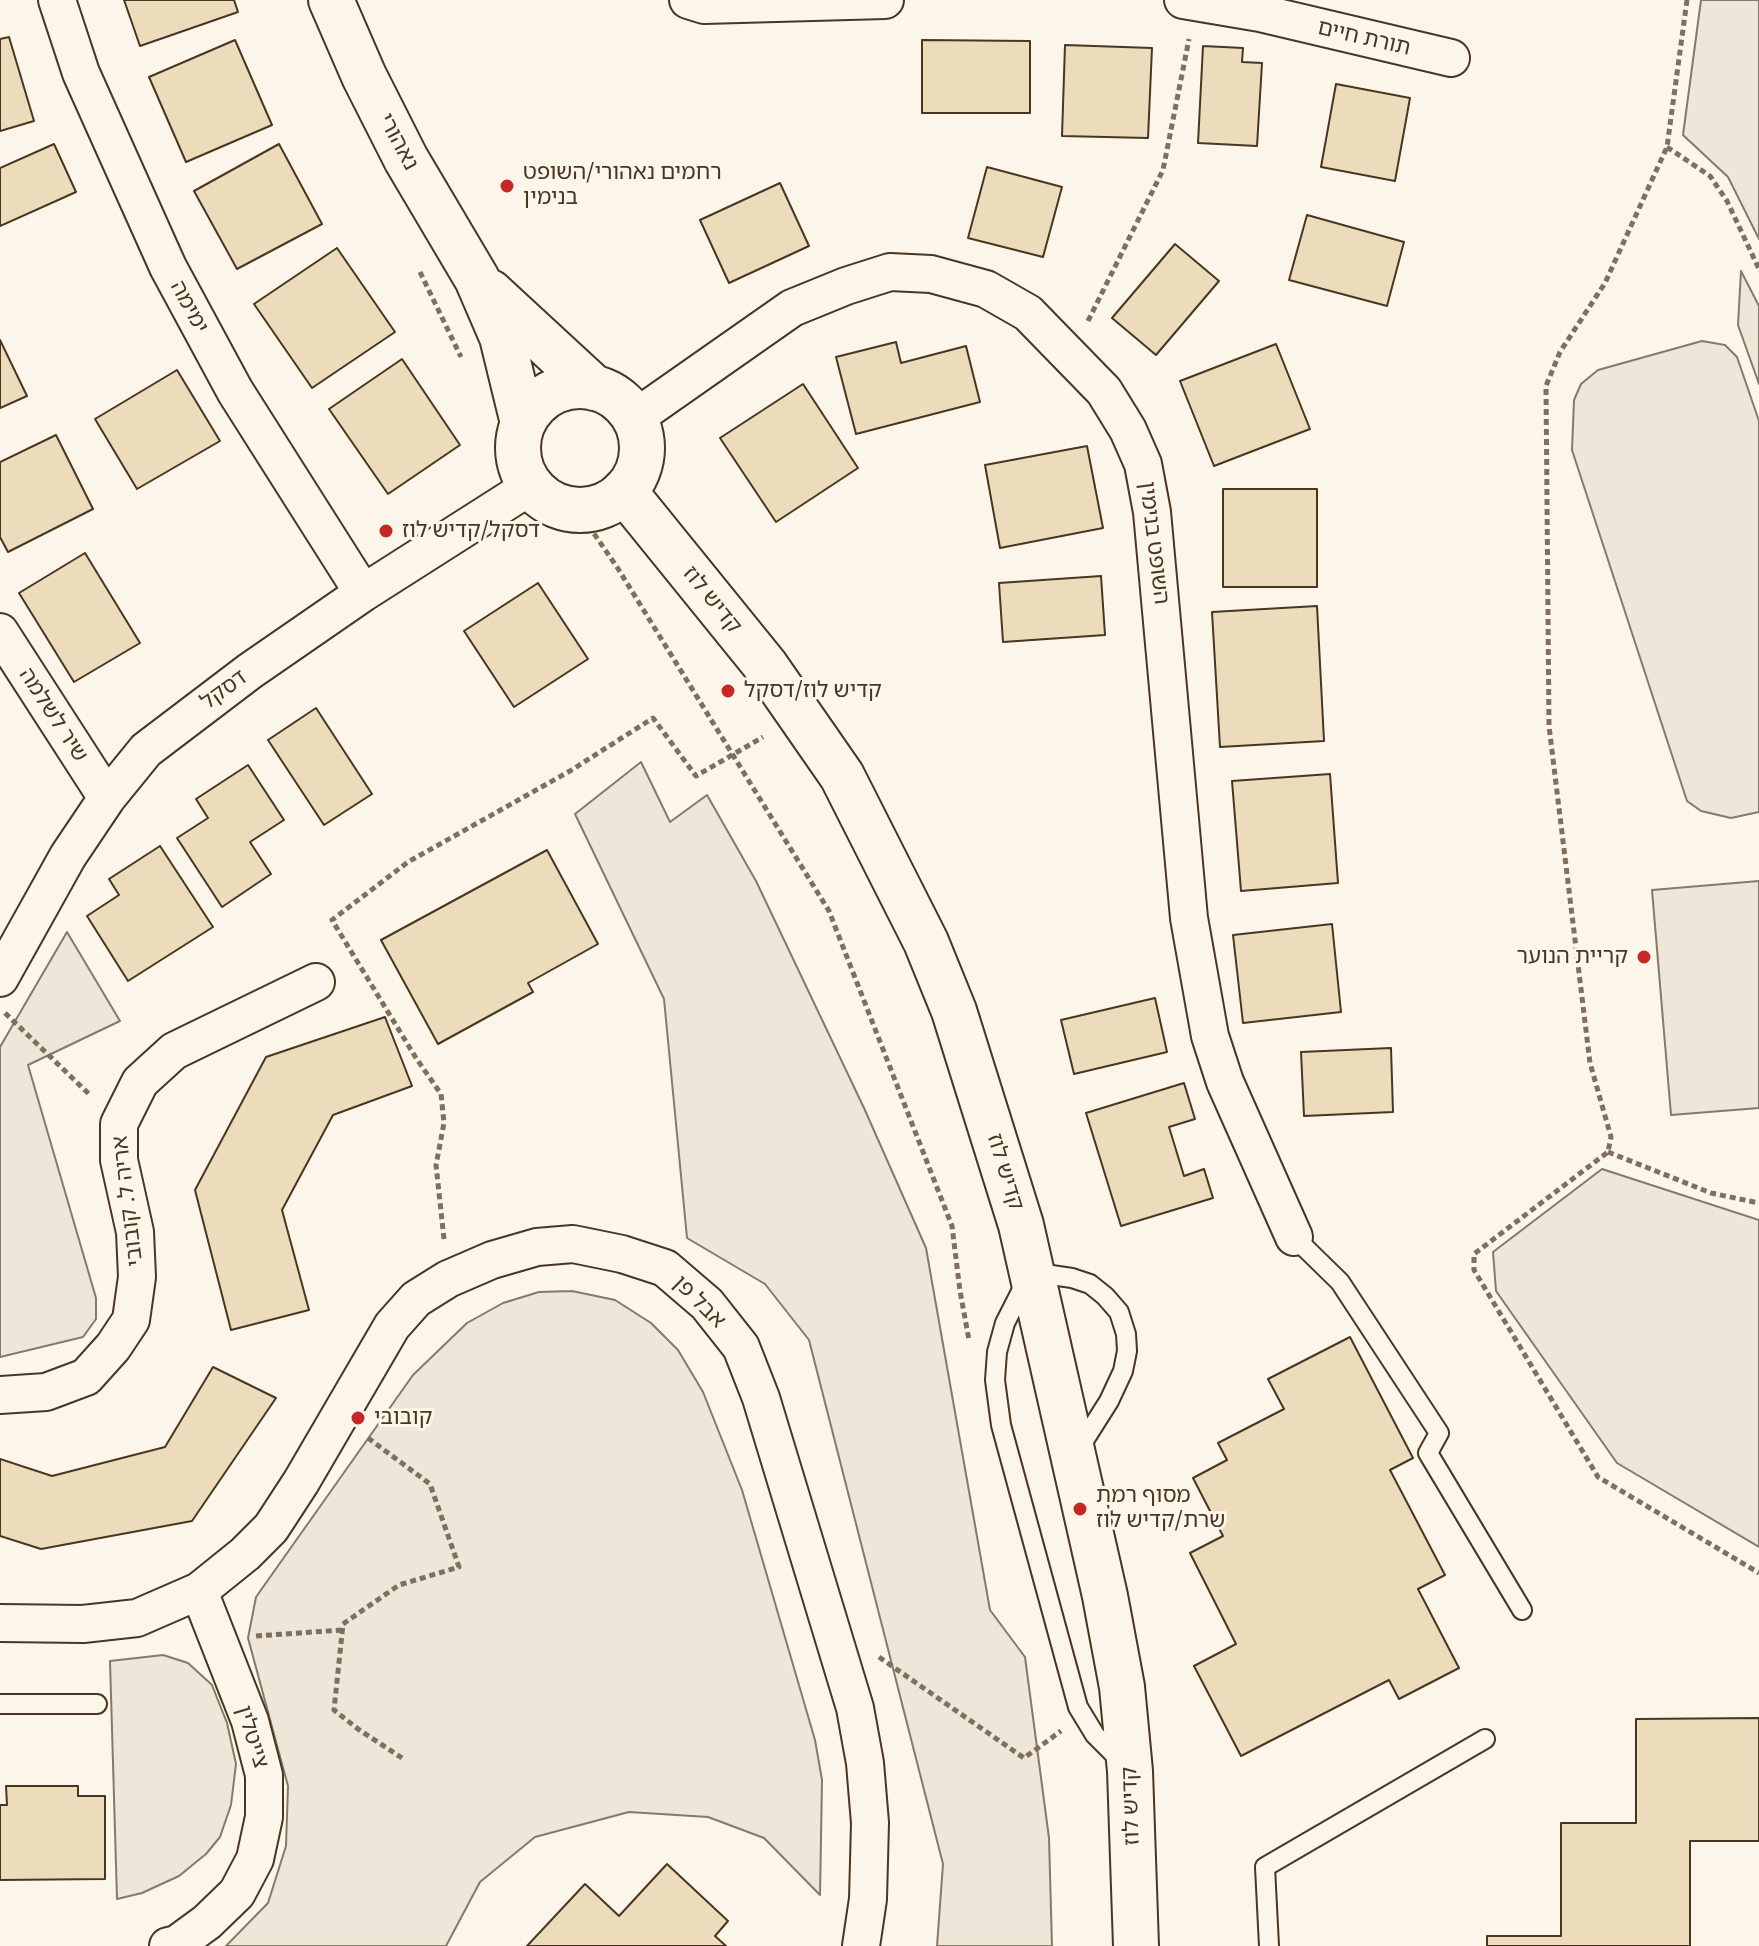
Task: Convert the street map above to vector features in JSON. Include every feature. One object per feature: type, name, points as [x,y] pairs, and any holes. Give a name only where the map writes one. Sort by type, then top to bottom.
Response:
[{"type":"street","name":"ימימה","points":[[57,0],[81,73],[168,267],[235,391],[363,593]]},
{"type":"street","name":"נאהורי","points":[[331,0],[364,76],[406,159],[477,279]]},
{"type":"street","points":[[688,0],[704,5],[885,0]]},
{"type":"street","name":"תורת חיים","points":[[1190,1],[1260,13],[1451,58]]},
{"type":"street","name":"השופט בנימין","points":[[635,418],[792,308],[890,272],[931,274],[986,289],[1028,313],[1104,391],[1128,430],[1143,464],[1158,560],[1189,918],[1210,1036],[1225,1082],[1294,1237]]},
{"type":"street","points":[[477,279],[594,388]]},
{"type":"street","points":[[477,279],[502,337],[523,423]]},
{"type":"street","points":[[577,386],[611,394],[635,418],[641,433],[641,456],[634,479],[611,501],[595,508],[560,506],[544,498],[531,486],[523,472],[519,439],[523,423],[544,397],[560,389],[577,386]]},
{"type":"street","name":"דסקל","points":[[0,978],[68,856],[107,798],[146,750],[238,680],[363,593],[531,486]]},
{"type":"street","name":"קדיש לוז","points":[[624,491],[765,665],[842,776],[926,942],[954,1011],[1021,1225],[1105,1596],[1122,1687],[1130,1771],[1136,1946]]},
{"type":"street","name":"שיר לשלמה","points":[[0,632],[107,798]]},
{"type":"street","name":"אריה ל. קובובי","points":[[0,1395],[46,1392],[86,1377],[113,1347],[131,1320],[137,1277],[136,1247],[119,1160],[119,1124],[140,1082],[174,1051],[316,982]]},
{"type":"street","name":"אבל פן","points":[[199,1591],[245,1554],[271,1528],[392,1326],[416,1299],[448,1279],[492,1260],[537,1247],[573,1244],[622,1254],[665,1268],[707,1304],[741,1347],[761,1398],[855,1708],[865,1763],[870,1823],[868,1899],[861,1946]]},
{"type":"street","points":[[0,1623],[83,1624],[137,1618],[199,1591]]},
{"type":"street","name":"צייטלין","points":[[168,1946],[177,1944],[207,1922],[237,1893],[255,1859],[264,1817],[264,1775],[250,1721],[199,1591]]},
{"type":"lane","points":[[1294,1237],[1340,1282],[1439,1433],[1428,1453],[1522,1610]]},
{"type":"lane","points":[[1074,1456],[1109,1401],[1123,1371],[1126,1334],[1119,1312],[1090,1284],[1031,1272],[1005,1323],[997,1352],[995,1380],[1001,1425],[1078,1707],[1095,1735],[1130,1771]]},
{"type":"lane","points":[[0,1704],[97,1704]]},
{"type":"lane","points":[[1269,1946],[1265,1867],[1485,1739]]},
{"type":"path","points":[[1687,0],[1667,147],[1605,283],[1560,352],[1546,386],[1549,726],[1590,1063],[1611,1137],[1608,1152],[1474,1254],[1474,1270],[1598,1477],[1759,1573]]},
{"type":"path","points":[[1070,357],[1163,170],[1190,1]]},
{"type":"path","points":[[1667,147],[1710,176],[1727,201],[1759,269]]},
{"type":"path","points":[[577,509],[617,567],[829,911],[952,1226],[969,1343]]},
{"type":"path","points":[[448,1279],[436,1165],[444,1123],[441,1094],[332,920],[408,862],[570,771],[653,718],[696,776],[734,756],[799,714]]},
{"type":"path","points":[[0,1008],[119,1124]]},
{"type":"path","points":[[1608,1152],[1711,1193],[1759,1203]]},
{"type":"path","points":[[338,1416],[430,1484],[459,1567],[399,1585],[343,1624],[334,1710],[402,1758]]},
{"type":"path","points":[[829,1622],[1024,1758],[1070,1725]]},
{"type":"path","points":[[217,1638],[342,1630]]},
{"type":"shaded area","points":[[1701,0],[1759,0],[1759,239],[1728,177],[1683,135]]},
{"type":"shaded area","points":[[1741,271],[1759,306],[1759,384],[1738,325]]},
{"type":"shaded area","points":[[1702,341],[1725,345],[1737,357],[1759,421],[1759,812],[1731,818],[1701,811],[1687,801],[1572,450],[1574,400],[1581,384],[1598,370]]},
{"type":"shaded area","points":[[641,762],[670,822],[707,795],[756,881],[864,1108],[926,1248],[990,1610],[1025,1657],[1049,1838],[1052,1946],[937,1946],[943,1864],[809,1340],[765,1284],[687,1238],[664,999],[575,814]]},
{"type":"shaded area","points":[[1759,881],[1759,1108],[1671,1115],[1652,890]]},
{"type":"shaded area","points":[[67,932],[120,1021],[28,1065],[96,1298],[96,1319],[83,1337],[0,1357],[0,1047]]},
{"type":"shaded area","points":[[1602,1169],[1759,1220],[1759,1547],[1617,1463],[1496,1291],[1493,1252]]},
{"type":"shaded area","points":[[572,1291],[615,1300],[651,1323],[678,1350],[703,1392],[742,1490],[815,1740],[822,1780],[820,1895],[764,1838],[708,1817],[629,1812],[535,1837],[480,1882],[446,1946],[226,1946],[268,1903],[286,1846],[288,1786],[248,1638],[256,1597],[413,1375],[467,1323],[503,1303],[539,1292]]},
{"type":"shaded area","points":[[163,1655],[188,1663],[212,1685],[227,1723],[236,1764],[231,1805],[220,1837],[206,1854],[179,1876],[142,1893],[117,1899],[110,1661]]},
{"type":"building","points":[[124,0],[234,0],[238,12],[140,46]]},
{"type":"building","points":[[9,37],[34,121],[0,131],[0,39]]},
{"type":"building","points":[[235,40],[272,125],[186,162],[149,77]]},
{"type":"building","points":[[922,40],[1030,41],[1030,113],[922,113]]},
{"type":"building","points":[[1065,45],[1152,48],[1148,138],[1062,136]]},
{"type":"building","points":[[1203,46],[1243,48],[1242,62],[1262,63],[1257,146],[1198,143]]},
{"type":"building","points":[[1336,84],[1410,98],[1395,181],[1321,167]]},
{"type":"building","points":[[54,144],[76,192],[0,226],[0,168]]},
{"type":"building","points":[[279,144],[322,224],[237,269],[194,191]]},
{"type":"building","points":[[987,167],[1062,187],[1043,257],[968,238]]},
{"type":"building","points":[[780,183],[809,246],[729,283],[700,220]]},
{"type":"building","points":[[1307,215],[1404,242],[1387,306],[1289,280]]},
{"type":"building","points":[[1175,244],[1219,281],[1156,355],[1112,318]]},
{"type":"building","points":[[337,248],[395,332],[312,388],[254,304]]},
{"type":"building","points":[[0,340],[27,396],[0,408]]},
{"type":"building","points":[[896,342],[901,363],[966,346],[980,402],[856,434],[836,357]]},
{"type":"building","points":[[1276,344],[1310,429],[1214,466],[1180,381]]},
{"type":"building","points":[[402,359],[460,445],[388,494],[329,409]]},
{"type":"building","points":[[177,370],[220,441],[137,489],[95,419]]},
{"type":"building","points":[[803,384],[858,468],[776,522],[720,438]]},
{"type":"building","points":[[56,435],[93,509],[8,552],[0,537],[0,462]]},
{"type":"building","points":[[1087,446],[1103,528],[1000,548],[985,465]]},
{"type":"building","points":[[1223,489],[1317,489],[1317,587],[1223,587]]},
{"type":"building","points":[[85,553],[140,643],[74,682],[19,593]]},
{"type":"building","points":[[1101,576],[1105,635],[1003,642],[999,583]]},
{"type":"building","points":[[538,583],[588,659],[514,707],[464,631]]},
{"type":"building","points":[[1317,606],[1324,741],[1220,747],[1212,612]]},
{"type":"building","points":[[316,708],[372,794],[324,825],[268,740]]},
{"type":"building","points":[[248,765],[284,820],[250,842],[271,874],[222,907],[177,838],[208,818],[196,799]]},
{"type":"building","points":[[1330,774],[1338,883],[1241,891],[1232,781]]},
{"type":"building","points":[[160,846],[213,927],[128,981],[87,916],[119,895],[109,879]]},
{"type":"building","points":[[547,850],[598,944],[528,983],[533,992],[438,1044],[381,940]]},
{"type":"building","points":[[1332,924],[1341,1012],[1243,1023],[1233,935]]},
{"type":"building","points":[[1155,998],[1167,1052],[1074,1074],[1061,1020]]},
{"type":"building","points":[[385,1017],[412,1086],[333,1115],[282,1210],[309,1310],[231,1330],[195,1190],[266,1057]]},
{"type":"building","points":[[1391,1048],[1393,1112],[1304,1116],[1301,1052]]},
{"type":"building","points":[[1184,1083],[1195,1119],[1169,1127],[1184,1176],[1204,1169],[1213,1198],[1121,1226],[1086,1113]]},
{"type":"building","points":[[1350,1337],[1413,1458],[1390,1470],[1445,1575],[1418,1589],[1459,1668],[1399,1699],[1389,1680],[1241,1756],[1194,1666],[1236,1644],[1190,1553],[1223,1536],[1193,1478],[1227,1460],[1218,1443],[1284,1409],[1268,1379]]},
{"type":"building","points":[[213,1367],[276,1398],[192,1521],[41,1549],[0,1536],[0,1459],[52,1476],[165,1447]]},
{"type":"building","points":[[1759,1718],[1759,1841],[1690,1841],[1690,1946],[1487,1946],[1487,1936],[1561,1936],[1561,1823],[1636,1823],[1636,1719]]},
{"type":"building","points":[[6,1786],[78,1786],[78,1796],[105,1796],[105,1879],[0,1880],[0,1805],[7,1805]]},
{"type":"building","points":[[667,1864],[728,1921],[715,1936],[726,1946],[527,1946],[585,1884],[619,1916]]},
{"type":"place","name":"רחמים נאהורי/השופט בנימין","points":[[507,186]]},
{"type":"place","name":"דסקל/קדיש לוז","points":[[386,531]]},
{"type":"place","name":"קדיש לוז/דסקל","points":[[728,691]]},
{"type":"place","name":"קריית הנוער","points":[[1644,957]]},
{"type":"place","name":"קובובי","points":[[358,1418]]},
{"type":"place","name":"מסוף רמת שרת/קדיש לוז","points":[[1080,1509]]}]
